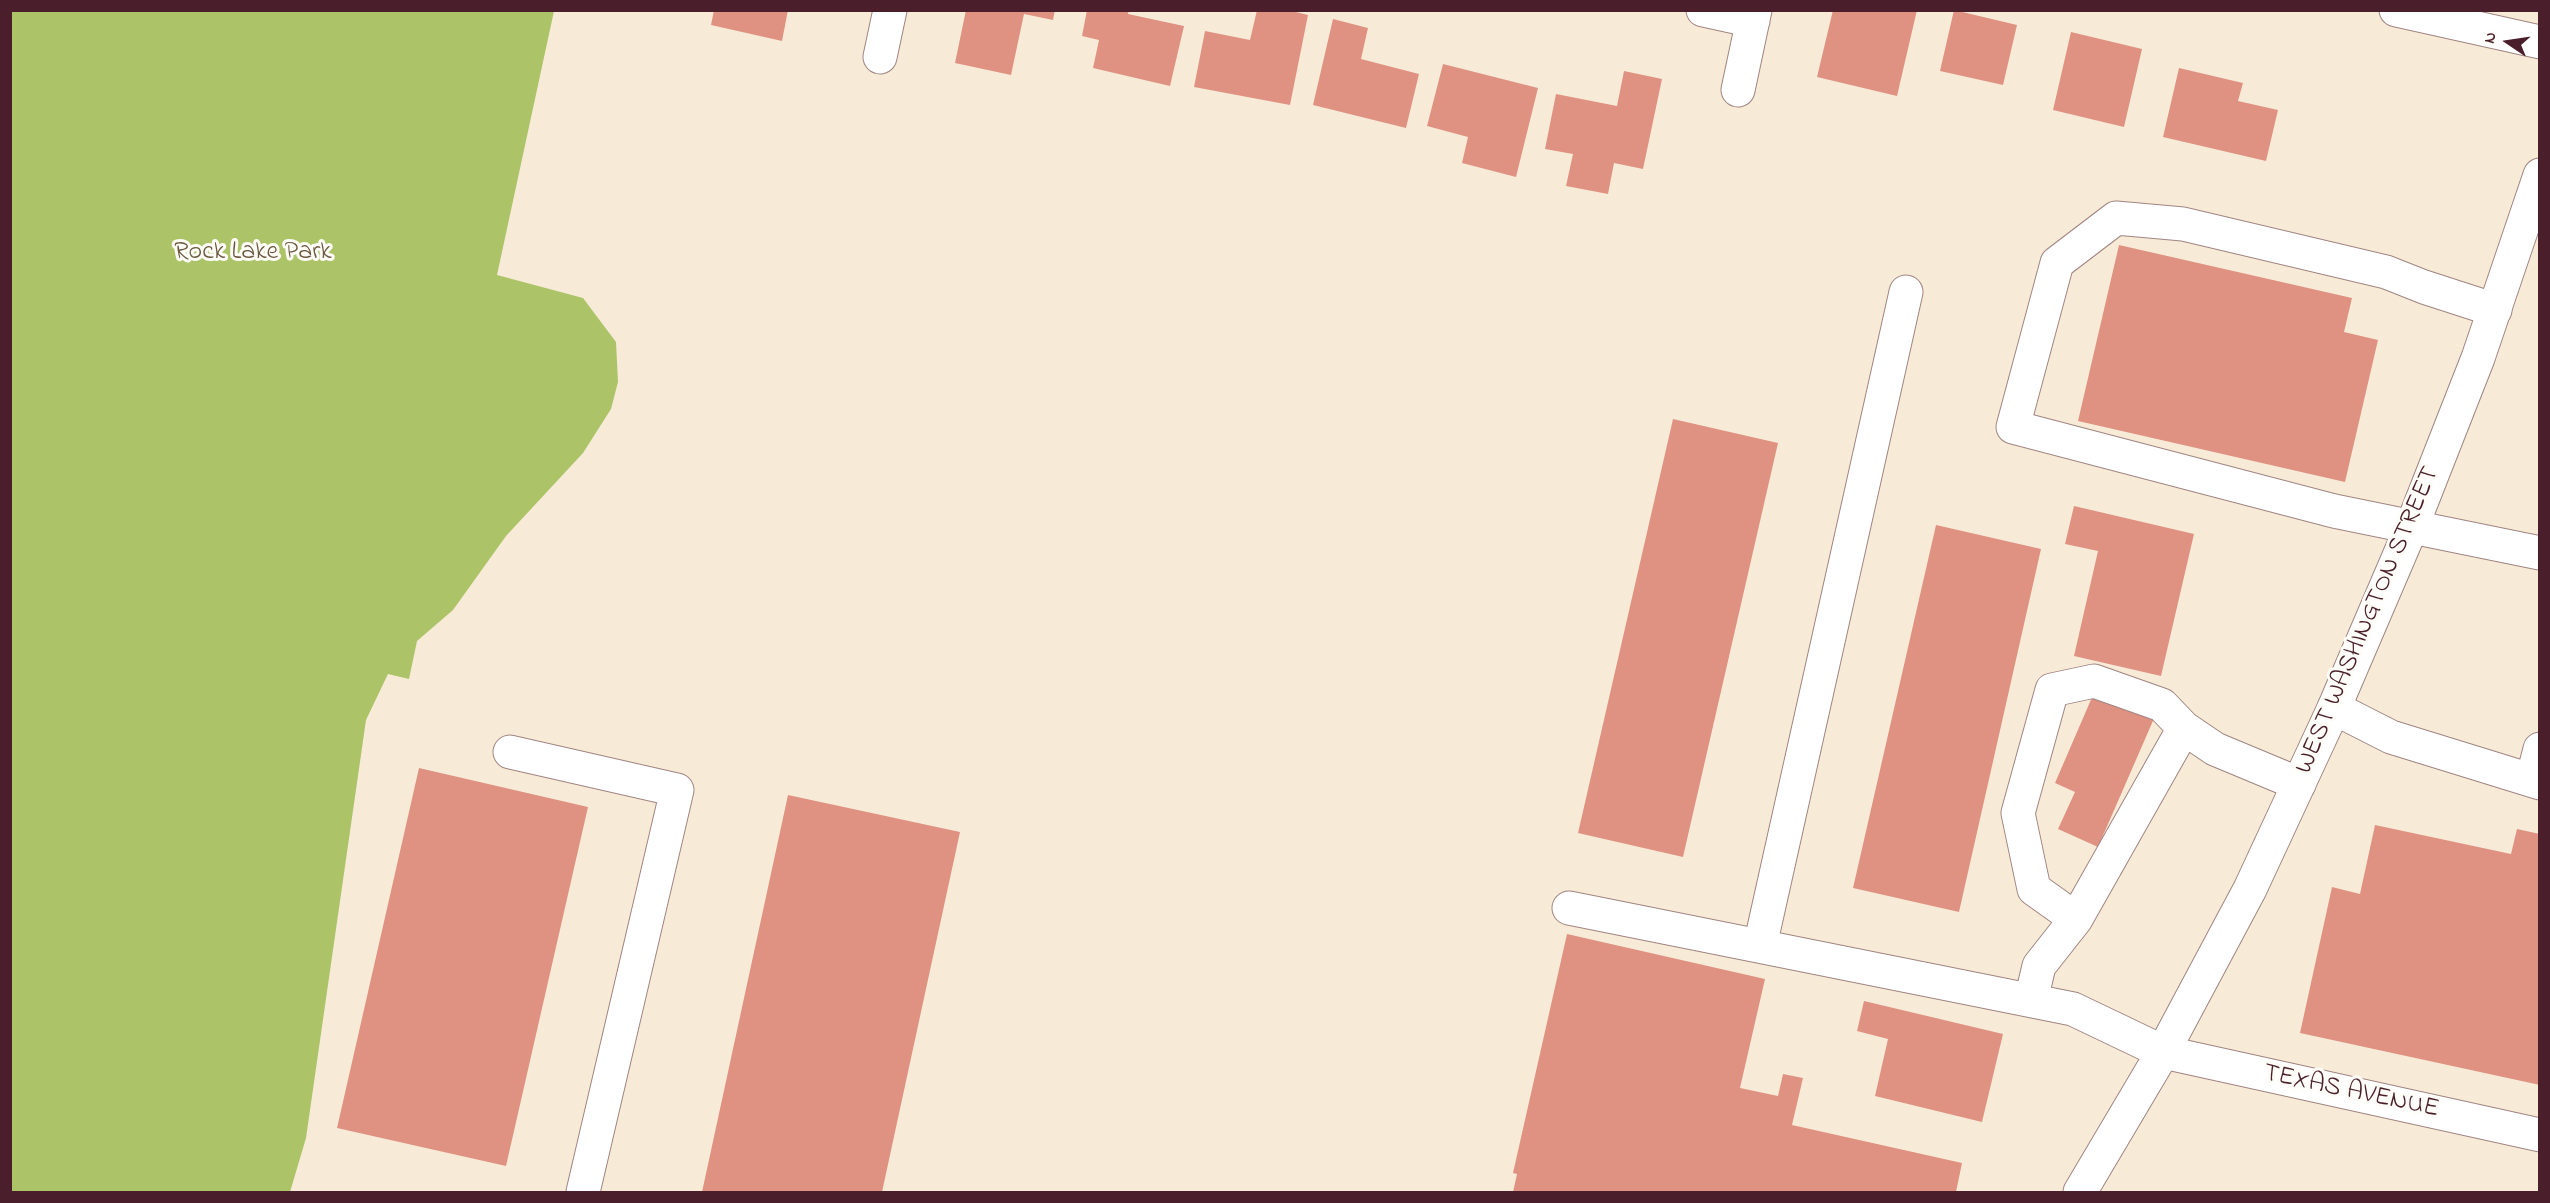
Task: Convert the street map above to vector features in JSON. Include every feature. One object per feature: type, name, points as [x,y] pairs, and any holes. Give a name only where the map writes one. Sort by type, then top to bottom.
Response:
[{"type":"main road","points":[[880,57],[890,10]]},
{"type":"main road","points":[[1703,10],[1754,16],[1738,90]]},
{"type":"main road","points":[[2396,10],[2540,42]]},
{"type":"main road","name":"WEST WASHINGTON STREET","points":[[2080,1192],[2163,1052],[2250,889],[2334,708],[2412,526],[2495,310],[2540,175]]},
{"type":"main road","points":[[2495,310],[2385,272],[2183,224],[2116,218],[2057,263],[2013,427],[2334,511],[2540,553]]},
{"type":"main road","points":[[1760,946],[1906,292]]},
{"type":"main road","points":[[2076,919],[2034,889],[2018,813],[2052,690],[2094,681],[2162,705],[2184,728],[2215,749],[2299,784]]},
{"type":"main road","points":[[2334,708],[2391,737],[2537,771]]},
{"type":"main road","points":[[2031,1000],[2038,966],[2076,919],[2184,728]]},
{"type":"main road","points":[[510,752],[677,790],[583,1192]]},
{"type":"main road","name":"TEXAS AVENUE","points":[[1569,908],[2073,1009],[2163,1052],[2540,1135]]},
{"type":"green space","name":"Rock Lake Park","points":[[10,11],[554,11],[497,275],[583,298],[616,342],[618,382],[611,409],[583,453],[506,536],[453,610],[417,641],[409,679],[388,674],[366,720],[306,1138],[290,1192],[11,1192]]},
{"type":"building","points":[[714,10],[788,10],[782,41],[711,25]]},
{"type":"building","points":[[966,10],[1055,10],[1053,20],[1024,14],[1011,75],[955,63]]},
{"type":"building","points":[[1087,10],[1129,10],[1128,14],[1184,26],[1170,86],[1093,68],[1099,40],[1082,36]]},
{"type":"building","points":[[1257,10],[1288,10],[1308,15],[1290,105],[1194,87],[1205,31],[1250,40]]},
{"type":"building","points":[[1833,10],[1917,10],[1897,96],[1817,77]]},
{"type":"building","points":[[1954,10],[2017,25],[2003,85],[1940,71]]},
{"type":"building","points":[[1333,19],[1368,28],[1361,59],[1419,74],[1406,128],[1313,105]]},
{"type":"building","points":[[2071,32],[2142,49],[2124,127],[2053,110]]},
{"type":"building","points":[[1443,64],[1538,88],[1516,177],[1462,163],[1468,137],[1427,126]]},
{"type":"building","points":[[2179,68],[2243,83],[2238,101],[2278,110],[2266,161],[2163,137]]},
{"type":"building","points":[[1624,71],[1662,79],[1643,169],[1614,163],[1608,194],[1566,186],[1573,154],[1545,149],[1556,94],[1617,106]]},
{"type":"building","points":[[2119,245],[2352,298],[2344,332],[2378,340],[2345,482],[2078,421]]},
{"type":"building","points":[[1673,419],[1778,443],[1683,857],[1578,833]]},
{"type":"building","points":[[2074,506],[2194,534],[2161,676],[2074,656],[2098,551],[2065,544]]},
{"type":"building","points":[[1936,525],[2041,549],[1959,912],[1853,888]]},
{"type":"building","points":[[2096,688],[2156,714],[2098,847],[2058,829],[2075,792],[2055,783]]},
{"type":"building","points":[[419,768],[588,807],[506,1166],[337,1128]]},
{"type":"building","points":[[788,795],[960,832],[882,1192],[702,1192]]},
{"type":"building","points":[[2375,825],[2511,854],[2517,829],[2540,834],[2540,1085],[2300,1033],[2332,887],[2360,894]]},
{"type":"building","points":[[1567,934],[1765,979],[1740,1088],[1778,1096],[1783,1074],[1803,1078],[1792,1125],[1962,1163],[1956,1192],[1513,1192],[1517,1174],[1513,1173]]},
{"type":"building","points":[[1864,1001],[2003,1034],[1982,1122],[1875,1096],[1888,1039],[1857,1031]]}]
